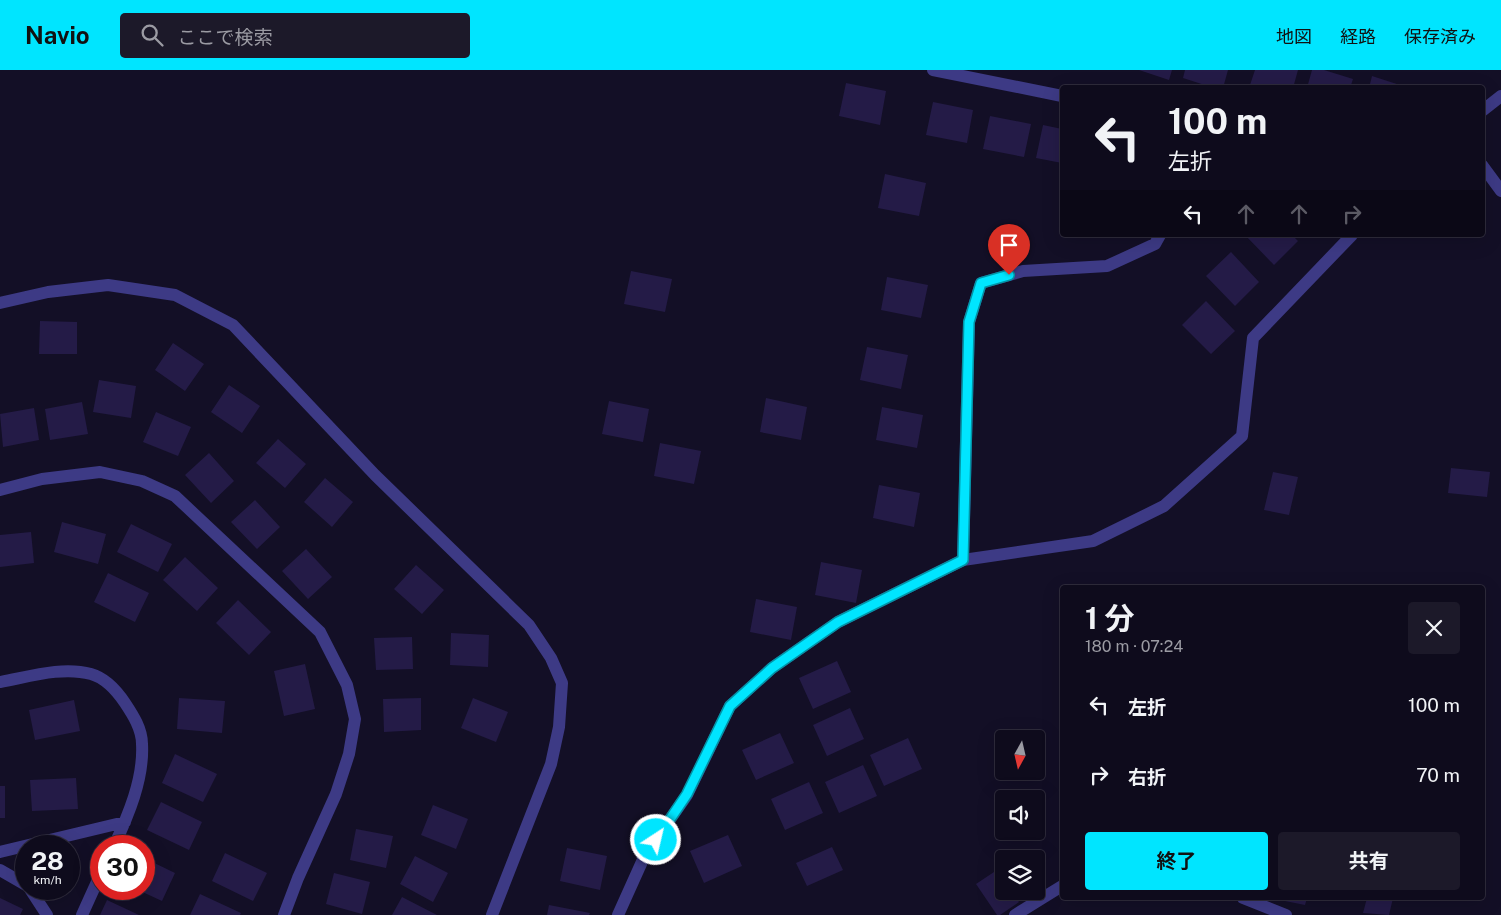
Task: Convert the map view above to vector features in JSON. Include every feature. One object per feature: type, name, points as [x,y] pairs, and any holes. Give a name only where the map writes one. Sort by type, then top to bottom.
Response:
[{"type":"street","points":[[933,70],[1060,96]]},
{"type":"street","points":[[1485,109],[1501,96]]},
{"type":"street","points":[[1485,169],[1501,191]]},
{"type":"street","points":[[963,560],[969,322],[981,283],[1023,271],[1107,266],[1155,244],[1159,237]]},
{"type":"street","points":[[618,915],[645,855],[687,794],[730,706],[772,668],[838,622],[963,560],[1094,541],[1164,506],[1242,436],[1253,338],[1350,237]]},
{"type":"street","points":[[0,303],[48,292],[108,285],[175,296],[233,325],[375,475],[529,625],[551,658],[562,683],[559,727],[551,764],[492,915]]},
{"type":"street","points":[[0,490],[42,479],[100,472],[142,480],[175,496],[320,632],[346,685],[355,719],[349,754],[336,794],[298,878],[284,915]]},
{"type":"street","points":[[0,682],[57,672],[91,674],[116,689],[135,717],[142,744],[139,775],[125,822],[119,835]]},
{"type":"street","points":[[0,852],[125,822]]},
{"type":"street","points":[[0,870],[15,879]]},
{"type":"street","points":[[1015,915],[1060,887]]},
{"type":"street","points":[[82,915],[90,897]]},
{"type":"street","points":[[38,900],[48,915]]},
{"type":"street","points":[[1248,900],[1286,915]]},
{"type":"building","points":[[1139,70],[1172,70],[1169,80]]},
{"type":"building","points":[[1185,70],[1228,70],[1224,85],[1205,85],[1183,78]]},
{"type":"building","points":[[1255,70],[1298,70],[1294,85],[1250,85]]},
{"type":"building","points":[[1312,70],[1324,70],[1353,79],[1351,85],[1308,85]]},
{"type":"building","points":[[1372,76],[1400,85],[1370,85]]},
{"type":"building","points":[[846,83],[886,91],[880,125],[839,116]]},
{"type":"building","points":[[933,102],[973,110],[967,143],[926,135]]},
{"type":"building","points":[[990,116],[1031,124],[1024,157],[983,149]]},
{"type":"building","points":[[1043,125],[1060,129],[1060,163],[1036,158]]},
{"type":"building","points":[[885,174],[926,183],[919,216],[878,208]]},
{"type":"building","points":[[1247,237],[1294,237],[1298,241],[1274,265]]},
{"type":"building","points":[[1231,252],[1259,282],[1235,306],[1206,276]]},
{"type":"building","points":[[631,271],[672,279],[665,312],[624,304]]},
{"type":"building","points":[[887,277],[928,285],[921,318],[881,310]]},
{"type":"building","points":[[1206,301],[1235,331],[1211,354],[1182,325]]},
{"type":"building","points":[[40,321],[77,322],[77,354],[39,354]]},
{"type":"building","points":[[173,343],[204,364],[185,391],[155,370]]},
{"type":"building","points":[[867,347],[908,355],[901,389],[860,380]]},
{"type":"building","points":[[99,380],[136,386],[131,418],[93,412]]},
{"type":"building","points":[[229,385],[260,406],[242,433],[211,412]]},
{"type":"building","points":[[766,398],[807,407],[801,440],[760,432]]},
{"type":"building","points":[[609,401],[649,409],[643,442],[602,434]]},
{"type":"building","points":[[82,402],[88,434],[50,440],[45,409]]},
{"type":"building","points":[[882,407],[923,415],[917,448],[876,440]]},
{"type":"building","points":[[34,408],[39,440],[3,447],[0,414]]},
{"type":"building","points":[[156,412],[191,427],[178,456],[143,442]]},
{"type":"building","points":[[278,439],[306,464],[285,488],[256,463]]},
{"type":"building","points":[[660,443],[701,451],[694,484],[654,476]]},
{"type":"building","points":[[209,453],[234,481],[211,503],[185,475]]},
{"type":"building","points":[[1451,468],[1490,472],[1487,497],[1448,493]]},
{"type":"building","points":[[1273,472],[1298,477],[1289,515],[1264,510]]},
{"type":"building","points":[[325,478],[353,502],[332,527],[304,502]]},
{"type":"building","points":[[879,485],[920,493],[914,527],[873,518]]},
{"type":"building","points":[[255,500],[280,527],[257,549],[231,522]]},
{"type":"building","points":[[62,522],[106,534],[98,564],[54,552]]},
{"type":"building","points":[[131,524],[172,544],[158,572],[117,552]]},
{"type":"building","points":[[31,532],[34,563],[0,567],[0,535]]},
{"type":"building","points":[[306,549],[332,577],[308,599],[282,571]]},
{"type":"building","points":[[185,557],[218,588],[197,611],[163,580]]},
{"type":"building","points":[[821,562],[862,570],[856,603],[815,595]]},
{"type":"building","points":[[416,565],[444,590],[422,614],[394,589]]},
{"type":"building","points":[[108,573],[149,593],[135,622],[94,602]]},
{"type":"building","points":[[756,599],[797,607],[791,640],[750,632]]},
{"type":"building","points":[[238,600],[271,632],[249,655],[216,623]]},
{"type":"building","points":[[451,633],[489,635],[488,667],[450,665]]},
{"type":"building","points":[[412,637],[413,669],[376,670],[374,638]]},
{"type":"building","points":[[837,661],[851,692],[813,709],[799,678]]},
{"type":"building","points":[[305,664],[315,709],[284,716],[274,671]]},
{"type":"building","points":[[179,698],[225,701],[222,733],[177,729]]},
{"type":"building","points":[[421,698],[421,730],[384,732],[383,699]]},
{"type":"building","points":[[473,698],[508,712],[496,742],[461,728]]},
{"type":"building","points":[[74,700],[80,731],[35,740],[29,710]]},
{"type":"building","points":[[850,708],[864,739],[827,756],[813,725]]},
{"type":"building","points":[[780,733],[794,763],[756,780],[742,750]]},
{"type":"building","points":[[908,738],[922,769],[884,786],[870,755]]},
{"type":"building","points":[[175,754],[217,774],[203,802],[162,783]]},
{"type":"building","points":[[863,765],[877,796],[839,813],[825,782]]},
{"type":"building","points":[[76,778],[78,809],[32,811],[30,780]]},
{"type":"building","points":[[809,782],[823,813],[785,830],[771,799]]},
{"type":"building","points":[[0,786],[5,786],[5,818],[0,818]]},
{"type":"building","points":[[161,802],[202,822],[189,850],[147,830]]},
{"type":"building","points":[[433,805],[468,819],[456,849],[421,835]]},
{"type":"building","points":[[356,829],[393,836],[386,868],[350,860]]},
{"type":"building","points":[[728,835],[742,866],[704,883],[690,851]]},
{"type":"building","points":[[832,847],[843,870],[807,886],[796,863]]},
{"type":"building","points":[[567,848],[607,856],[600,890],[560,881]]},
{"type":"building","points":[[225,853],[267,873],[253,901],[212,881]]},
{"type":"building","points":[[415,856],[448,873],[433,902],[400,884]]},
{"type":"building","points":[[155,863],[175,873],[162,901],[155,898]]},
{"type":"building","points":[[995,871],[995,900],[1018,900],[1019,902],[1000,915],[997,915],[976,884]]},
{"type":"building","points":[[334,873],[370,882],[362,914],[326,904]]},
{"type":"building","points":[[200,894],[241,913],[240,915],[190,915]]},
{"type":"building","points":[[402,897],[437,915],[392,915]]},
{"type":"building","points":[[0,898],[23,909],[20,915],[0,915]]},
{"type":"building","points":[[107,900],[139,915],[100,915]]},
{"type":"building","points":[[1280,900],[1306,900],[1305,905]]},
{"type":"building","points":[[1366,900],[1393,900],[1389,915],[1363,913]]},
{"type":"building","points":[[549,905],[590,913],[589,915],[547,915]]},
{"type":"route","points":[[656,840],[687,794],[730,706],[772,668],[838,622],[963,560],[969,322],[981,283],[1009,275]]}]
